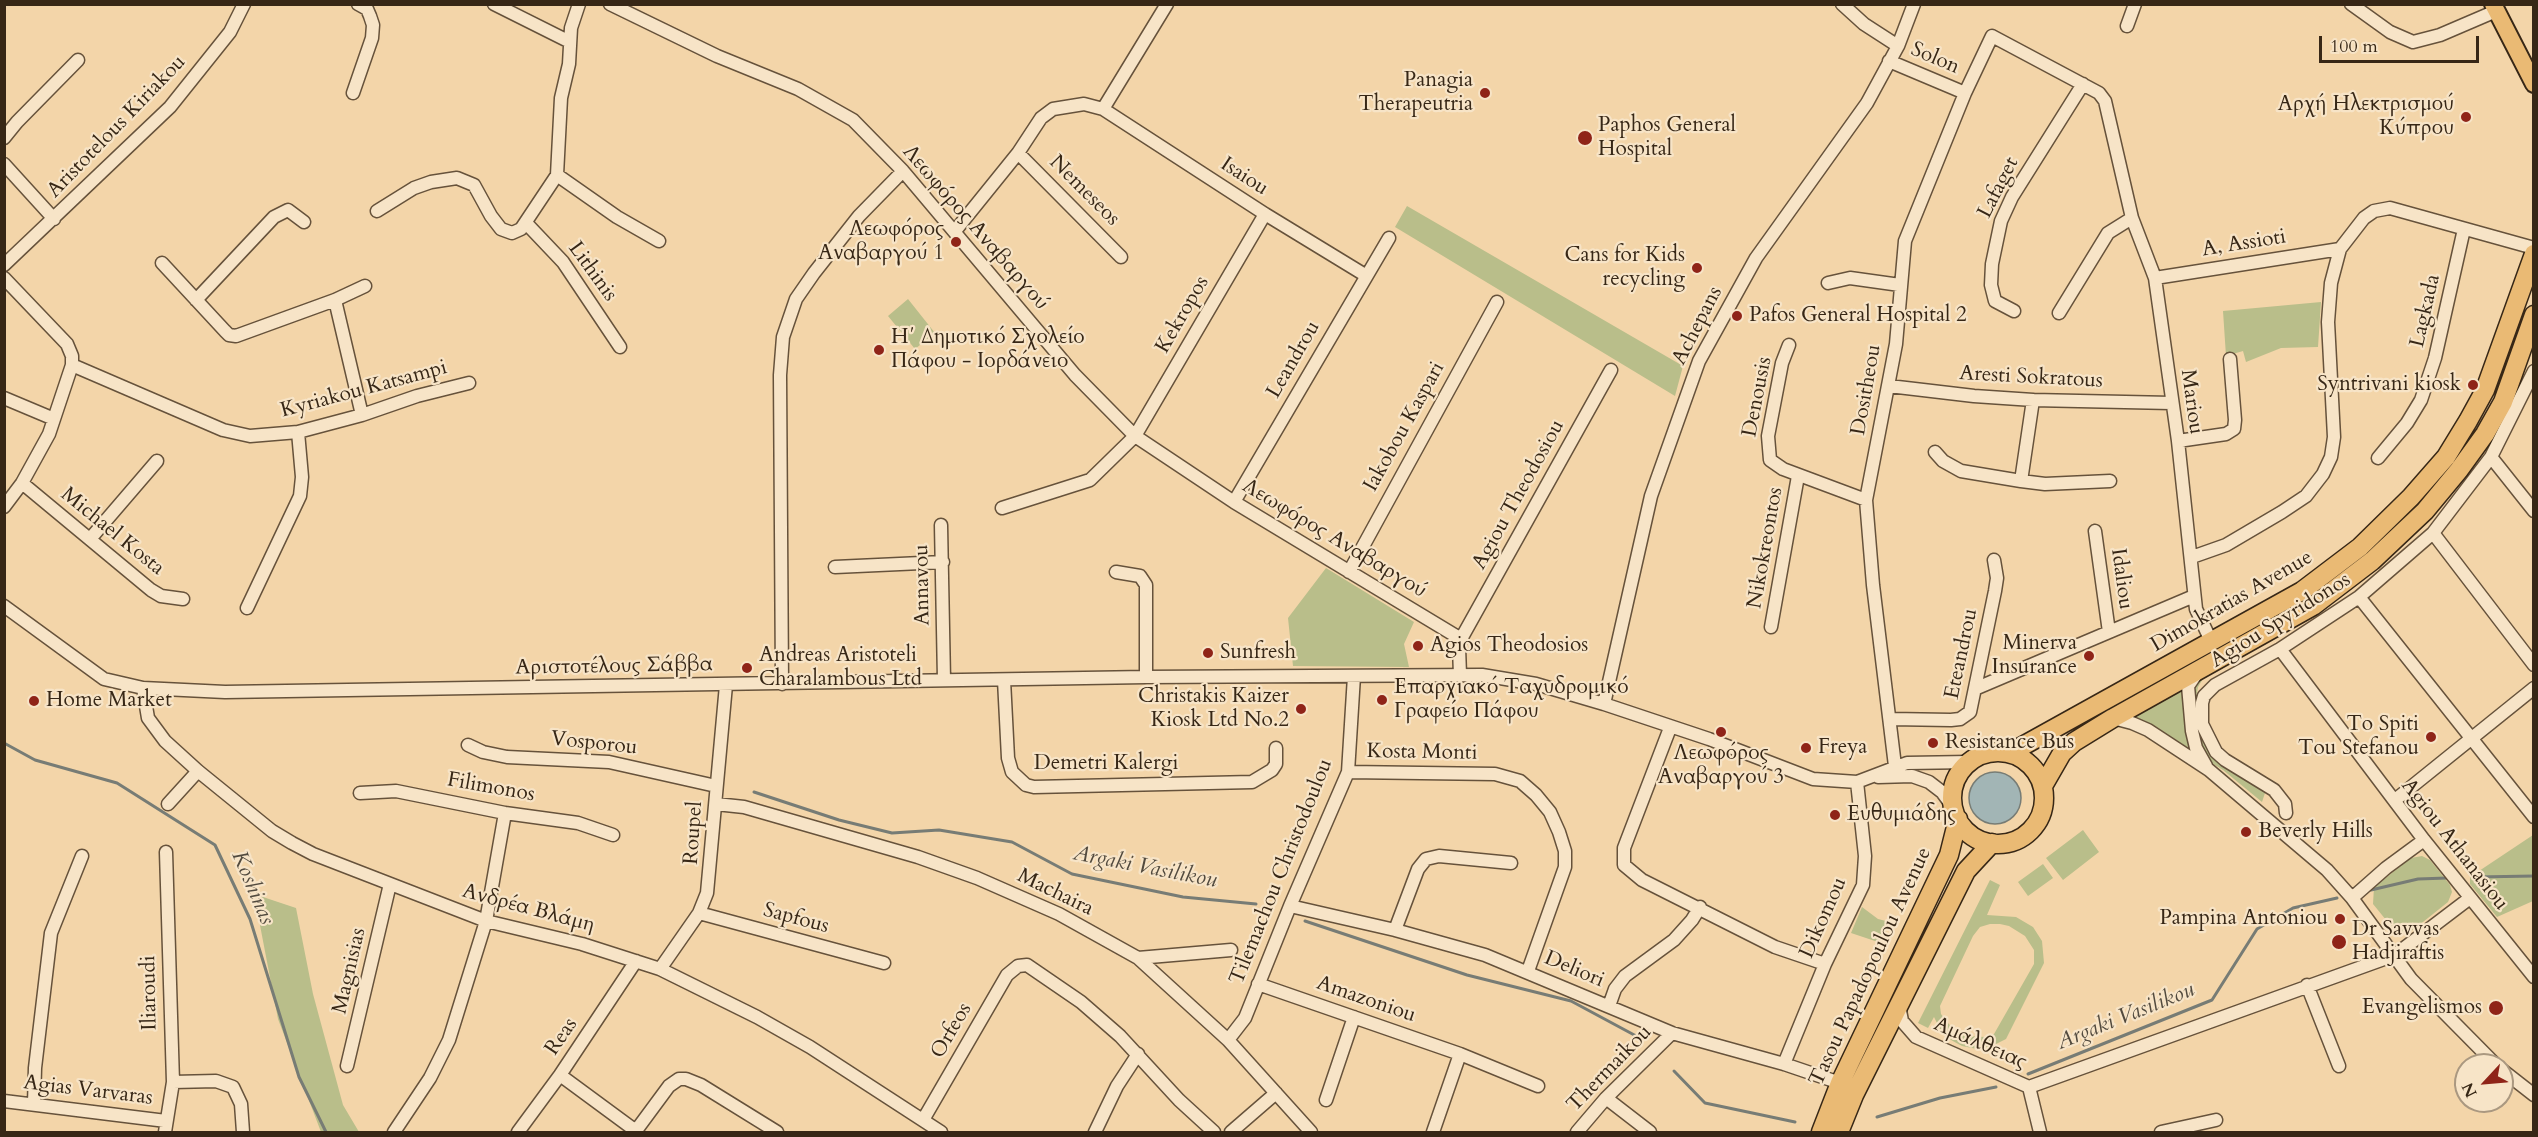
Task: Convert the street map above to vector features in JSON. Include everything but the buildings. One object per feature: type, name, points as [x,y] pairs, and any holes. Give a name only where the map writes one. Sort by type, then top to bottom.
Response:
[{"type":"highway","name":"Dimokratias Avenue","points":[[2010,753],[2294,596],[2360,547],[2411,497],[2446,457],[2485,390],[2534,254]]},
{"type":"highway","name":"Dimokratias Avenue","points":[[2043,786],[2062,753],[2074,742],[2313,606],[2372,561],[2425,511],[2466,461],[2503,402],[2534,315]]},
{"type":"highway","points":[[1990,752],[2010,753],[2031,765],[2043,786],[2044,801],[2041,816],[2033,828],[2014,840],[1992,843],[1978,839],[1967,831],[1956,813],[1953,790],[1958,775],[1969,762],[1990,752]]},
{"type":"highway","name":"Tasou Papadopoulou Avenue","points":[[1821,1132],[1840,1083],[1949,855],[1956,813]]},
{"type":"highway","name":"Tasou Papadopoulou Avenue","points":[[1839,1132],[1854,1095],[1966,872],[1992,843]]},
{"type":"main road","points":[[2494,8],[2534,84]]},
{"type":"street","name":"Aristotelous Kiriakou","points":[[4,265],[177,99],[230,32],[244,4]]},
{"type":"street","points":[[353,93],[372,38],[373,25],[367,9],[358,4]]},
{"type":"street","points":[[494,4],[570,42]]},
{"type":"street","points":[[376,211],[414,188],[431,182],[457,178],[474,185],[501,229],[507,232],[517,231],[526,223],[556,175],[561,98],[569,64],[573,21],[579,4]]},
{"type":"street","name":"Λεωφόρος Αναβαργού","points":[[610,4],[717,56],[827,103],[853,120],[903,171],[1075,375],[1135,436],[1234,502],[1461,639]]},
{"type":"street","points":[[955,231],[1018,153],[1034,126],[1053,109],[1084,104],[1103,109],[1167,4]]},
{"type":"street","points":[[1842,4],[1864,24],[1898,46]]},
{"type":"street","name":"Achepans","points":[[1604,704],[1651,496],[1699,361],[1756,258],[1867,103],[1898,46],[1914,4]]},
{"type":"street","points":[[2127,26],[2135,4]]},
{"type":"street","points":[[2352,4],[2390,32],[2413,42],[2440,35],[2494,8]]},
{"type":"street","name":"Dositheou","points":[[1895,766],[1873,585],[1866,500],[1896,344],[1904,249],[1910,226],[1965,93],[1992,36],[2083,84]]},
{"type":"street","points":[[4,138],[78,60]]},
{"type":"street","name":"Solon","points":[[1889,61],[1965,93]]},
{"type":"street","name":"Mariou","points":[[2083,84],[2104,98],[2132,218],[2155,278],[2178,441],[2192,557],[2194,596],[2199,617],[2212,642]]},
{"type":"street","name":"Lafaget","points":[[2014,311],[1995,301],[1991,285],[1995,243],[2001,221],[2012,197],[2083,84]]},
{"type":"street","name":"Isaiou","points":[[1103,109],[1265,214],[1365,275]]},
{"type":"street","name":"Nemeseos","points":[[1018,153],[1122,257]]},
{"type":"street","points":[[4,164],[54,219]]},
{"type":"street","points":[[782,684],[780,375],[783,337],[796,299],[814,273],[859,216],[903,171]]},
{"type":"street","points":[[556,175],[616,217],[659,241]]},
{"type":"street","points":[[2192,557],[2226,545],[2282,512],[2306,496],[2324,474],[2331,457],[2334,437],[2328,322],[2331,283],[2340,249],[2364,218],[2374,211],[2390,208],[2534,248]]},
{"type":"street","points":[[196,300],[274,217],[288,210],[304,222]]},
{"type":"street","name":"Kekropos","points":[[1002,508],[1090,480],[1135,436],[1265,214]]},
{"type":"street","points":[[2059,313],[2108,233],[2132,218]]},
{"type":"street","name":"Lithinis","points":[[526,223],[563,262],[620,347]]},
{"type":"street","name":"Lagkada","points":[[2378,458],[2407,423],[2421,400],[2435,358],[2464,229]]},
{"type":"street","name":"Leandrou","points":[[1234,502],[1365,275],[1389,238]]},
{"type":"street","name":"A, Assioti","points":[[2155,278],[2340,249]]},
{"type":"street","points":[[162,263],[230,335],[236,336],[335,300],[365,286]]},
{"type":"street","points":[[4,278],[68,344],[72,356],[72,365],[43,447],[22,483],[4,507]]},
{"type":"street","points":[[1828,283],[1850,278],[1900,285]]},
{"type":"street","points":[[335,300],[362,415]]},
{"type":"street","name":"Iakobou Kaspari","points":[[1348,572],[1497,302]]},
{"type":"street","name":"Denousis","points":[[1789,345],[1782,363],[1767,446],[1770,460],[1798,476],[1866,500]]},
{"type":"street","points":[[2178,441],[2226,434],[2234,429],[2230,359]]},
{"type":"street","name":"Kyriakou Katsampi","points":[[72,365],[235,434],[250,436],[298,432],[470,382]]},
{"type":"street","name":"Agiou Theodosiou","points":[[1461,639],[1611,370]]},
{"type":"street","name":"Agiou Spyridonos","points":[[2286,813],[2285,804],[2274,790],[2217,752],[2206,733],[2202,713],[2204,696],[2215,685],[2280,650],[2359,597],[2433,533],[2491,457],[2534,371]]},
{"type":"street","name":"Aresti Sokratous","points":[[1889,386],[2033,400],[2171,403]]},
{"type":"street","points":[[4,398],[54,419]]},
{"type":"street","points":[[2021,481],[2033,400]]},
{"type":"street","points":[[247,608],[300,496],[302,477],[298,432]]},
{"type":"street","points":[[1935,452],[1943,461],[1961,471],[2021,481],[2045,484],[2110,481]]},
{"type":"street","points":[[2491,457],[2534,511]]},
{"type":"street","points":[[90,539],[157,461]]},
{"type":"street","name":"Nikokreontos","points":[[1772,627],[1798,476]]},
{"type":"street","name":"Michael Kosta","points":[[22,483],[160,596],[183,599]]},
{"type":"street","name":"Annavou","points":[[941,525],[944,680]]},
{"type":"street","name":"Idaliou","points":[[2095,531],[2109,632]]},
{"type":"street","points":[[2433,533],[2534,664]]},
{"type":"street","name":"Eteandrou","points":[[1891,719],[1960,719],[1970,712],[1977,688],[1995,591],[1997,578],[1994,560]]},
{"type":"street","points":[[835,567],[943,562]]},
{"type":"street","points":[[1116,572],[1140,576],[1146,585],[1146,677]]},
{"type":"street","points":[[1977,688],[2194,596]]},
{"type":"street","points":[[2359,597],[2534,817]]},
{"type":"street","name":"Αριστοτέλους Σάββα","points":[[4,606],[104,679],[143,688],[225,692],[1146,677],[1460,675],[1501,677],[1536,684],[1604,704],[1708,739],[1813,779],[1857,782]]},
{"type":"street","points":[[1460,675],[1461,639]]},
{"type":"street","name":"Agiou Athanasiou","points":[[2280,650],[2424,840],[2534,977]]},
{"type":"street","points":[[2200,670],[2192,677],[2188,686],[2191,722],[2196,748],[2209,770]]},
{"type":"street","name":"Tilemachou Christodoulou","points":[[1228,1040],[1245,1018],[1347,772],[1354,676]]},
{"type":"street","name":"Demetri Kalergi","points":[[1004,680],[1008,758],[1012,772],[1026,785],[1034,787],[1252,782],[1272,770],[1276,764],[1276,748]]},
{"type":"street","name":"Roupel","points":[[660,969],[704,903],[710,875],[726,685]]},
{"type":"street","name":"Ανδρέα Βλάμη","points":[[143,688],[145,707],[154,729],[198,771],[272,831],[292,843],[313,854],[486,921],[582,944],[660,969],[757,1017],[801,1042],[941,1132]]},
{"type":"street","points":[[2395,800],[2534,688]]},
{"type":"street","points":[[2113,718],[2148,730],[2209,770],[2327,870],[2352,898],[2411,979],[2484,1053]]},
{"type":"street","points":[[1670,728],[1624,848],[1623,860],[1628,870],[1775,947],[1825,964]]},
{"type":"street","name":"Vosporou","points":[[468,745],[483,753],[500,756],[609,762],[716,786]]},
{"type":"street","points":[[1857,782],[1895,766],[1921,762],[1969,762]]},
{"type":"street","points":[[168,804],[198,771]]},
{"type":"street","name":"Kosta Monti","points":[[1347,772],[1496,774],[1520,781],[1536,795],[1550,812],[1559,832],[1565,851],[1565,867],[1528,971]]},
{"type":"street","points":[[1871,777],[1912,776],[1929,782],[1942,792],[1956,813]]},
{"type":"street","name":"Dikomou","points":[[1784,1064],[1825,964],[1863,885],[1865,856],[1857,782]]},
{"type":"street","name":"Filimonos","points":[[360,793],[396,791],[505,813],[578,823],[613,835]]},
{"type":"street","name":"Machaira","points":[[716,804],[744,807],[918,857],[976,878],[1059,914],[1138,958],[1228,1040],[1311,1132]]},
{"type":"street","points":[[394,1132],[430,1078],[449,1040],[486,921],[505,813]]},
{"type":"street","points":[[2352,898],[2424,840]]},
{"type":"street","name":"Iliaroudi","points":[[165,1127],[173,1082],[166,852]]},
{"type":"street","points":[[34,1104],[35,1068],[51,933],[82,856]]},
{"type":"street","points":[[1395,930],[1418,869],[1426,859],[1439,856],[1510,863]]},
{"type":"street","name":"Magnisias","points":[[347,1066],[390,884]]},
{"type":"street","name":"Αμάλθειας","points":[[1899,1005],[1902,1021],[1916,1037],[2029,1088],[2307,985],[2395,955],[2470,898]]},
{"type":"street","name":"Deliori","points":[[1290,906],[1395,930],[1485,955],[1672,1033],[1784,1064],[1840,1083]]},
{"type":"street","points":[[1610,1006],[1615,989],[1625,976],[1674,940],[1700,907]]},
{"type":"street","name":"Sapfous","points":[[699,913],[884,963]]},
{"type":"street","points":[[1138,958],[1231,950]]},
{"type":"street","name":"Reas","points":[[518,1132],[560,1075],[636,961]]},
{"type":"street","name":"Orfeos","points":[[923,1120],[1007,975],[1018,966],[1027,965],[1034,968],[1081,1002],[1138,1054]]},
{"type":"street","name":"Amazoniou","points":[[1258,984],[1460,1054],[1538,1086]]},
{"type":"street","points":[[2307,985],[2339,1066]]},
{"type":"street","points":[[1326,1100],[1354,1017]]},
{"type":"street","name":"Thermaikou","points":[[1577,1132],[1606,1098],[1672,1033]]},
{"type":"street","points":[[1095,1132],[1117,1086],[1138,1054],[1179,1100],[1214,1132]]},
{"type":"street","points":[[1433,1132],[1460,1054]]},
{"type":"street","points":[[560,1075],[636,1132],[663,1094],[679,1079],[692,1080],[761,1128],[777,1132]]},
{"type":"street","points":[[2514,1079],[2534,1095]]},
{"type":"street","points":[[173,1082],[216,1081],[232,1087],[241,1104],[243,1132]]},
{"type":"street","name":"Αμάλθειας","points":[[2029,1088],[2040,1132]]},
{"type":"street","points":[[1231,1132],[1276,1093]]},
{"type":"street","points":[[1606,1098],[1650,1132]]},
{"type":"street","name":"Agias Varvaras","points":[[4,1101],[34,1104],[165,1127]]},
{"type":"street","points":[[2161,1132],[2216,1120]]},
{"type":"green space","points":[[1407,206],[1683,366],[1675,396],[1395,227]]},
{"type":"green space","points":[[908,299],[935,333],[915,349],[888,316]]},
{"type":"green space","points":[[2321,302],[2318,347],[2281,348],[2246,362],[2243,351],[2226,356],[2223,311]]},
{"type":"green space","points":[[1326,568],[1414,622],[1404,644],[1409,667],[1293,666],[1288,618]]},
{"type":"green space","points":[[2209,669],[2198,687],[2196,698],[2201,732],[2266,790],[2262,802],[2223,770],[2165,734],[2129,717]]},
{"type":"green space","points":[[2083,830],[2099,852],[2063,880],[2046,858]]},
{"type":"green space","points":[[2533,835],[2533,901],[2497,917],[2470,884],[2470,877]]},
{"type":"green space","points":[[2422,856],[2430,860],[2450,885],[2452,892],[2448,902],[2413,930],[2403,933],[2395,931],[2373,904],[2374,887],[2411,858]]},
{"type":"green space","points":[[2043,864],[2053,878],[2028,896],[2018,882]]},
{"type":"green space","points":[[1990,880],[2000,885],[1987,915],[2016,917],[2033,927],[2042,941],[2044,963],[2006,1039],[1992,1046],[1977,1049],[1962,1046],[1951,1040],[1941,1031],[1934,1017],[1928,1028],[1918,1023]],"holes":[[[2000,924],[2009,926],[2025,936],[2034,950],[2034,964],[1994,1034],[1985,1037],[1965,1036],[1955,1031],[1948,1023],[1941,1014],[1940,1006],[1973,936],[1980,927]]]},
{"type":"green space","points":[[254,894],[296,908],[313,994],[343,1105],[359,1132],[321,1132],[278,1019]]},
{"type":"green space","points":[[1862,907],[1878,919],[1890,922],[1881,943],[1851,933]]},
{"type":"shaded area","points":[[1995,772],[2005,774],[2013,780],[2019,788],[2021,798],[2019,808],[2013,816],[2005,822],[1995,824],[1985,822],[1977,816],[1971,808],[1969,798],[1971,788],[1977,780],[1985,774]]},
{"type":"waterway","name":"Koshinas","points":[[4,743],[35,760],[117,783],[215,845],[250,919],[299,1077],[326,1132]]},
{"type":"waterway","name":"Argaki Vasilikou","points":[[754,792],[839,820],[892,833],[939,830],[1012,842],[1072,874],[1183,897],[1256,904]]},
{"type":"waterway","name":"Argaki Vasilikou","points":[[2476,877],[2534,876]]},
{"type":"waterway","name":"Argaki Vasilikou","points":[[2371,890],[2418,879],[2447,878]]},
{"type":"waterway","name":"Argaki Vasilikou","points":[[2028,1074],[2212,1000],[2257,929],[2293,908],[2337,898]]},
{"type":"waterway","name":"Argaki Vasilikou","points":[[1305,921],[1467,975],[1571,1001],[1638,1037]]},
{"type":"waterway","name":"Argaki Vasilikou","points":[[1674,1071],[1705,1103],[1795,1122]]},
{"type":"waterway","name":"Argaki Vasilikou","points":[[1877,1117],[1940,1098],[1996,1087]]},
{"type":"place","name":"Panagia Therapeutria","points":[[1485,93]]},
{"type":"place","name":"Αρχή Ηλεκτρισμού Κύπρου","points":[[2466,117]]},
{"type":"place","name":"Paphos General Hospital","points":[[1585,138]]},
{"type":"place","name":"Λεωφόρος Αναβαργού 1","points":[[956,242]]},
{"type":"place","name":"Cans for Kids recycling","points":[[1697,268]]},
{"type":"place","name":"Pafos General Hospital 2","points":[[1737,316]]},
{"type":"place","name":"Η΄ Δημοτικό Σχολείο Πάφου - Ιορδάνειο","points":[[879,350]]},
{"type":"place","name":"Syntrivani kiosk","points":[[2473,385]]},
{"type":"place","name":"Agios Theodosios","points":[[1418,646]]},
{"type":"place","name":"Sunfresh","points":[[1208,653]]},
{"type":"place","name":"Minerva Insurance","points":[[2089,656]]},
{"type":"place","name":"Andreas Aristoteli Charalambous Ltd","points":[[747,668]]},
{"type":"place","name":"Επαρχιακό Ταχυδρομικό Γραφείο Πάφου","points":[[1382,700]]},
{"type":"place","name":"Home Market","points":[[34,701]]},
{"type":"place","name":"Christakis Kaizer Kiosk Ltd No.2","points":[[1301,709]]},
{"type":"place","name":"Λεωφόρος Αναβαργού 3","points":[[1721,732]]},
{"type":"place","name":"To Spiti Tou Stefanou","points":[[2431,737]]},
{"type":"place","name":"Resistance Bus","points":[[1933,743]]},
{"type":"place","name":"Freya","points":[[1806,748]]},
{"type":"place","name":"Ευθυμιάδης","points":[[1835,815]]},
{"type":"place","name":"Beverly Hills","points":[[2246,832]]},
{"type":"place","name":"Pampina Antoniou","points":[[2340,919]]},
{"type":"place","name":"Dr Savvas Hadjiraftis","points":[[2339,942]]},
{"type":"place","name":"Evangelismos","points":[[2496,1008]]}]
